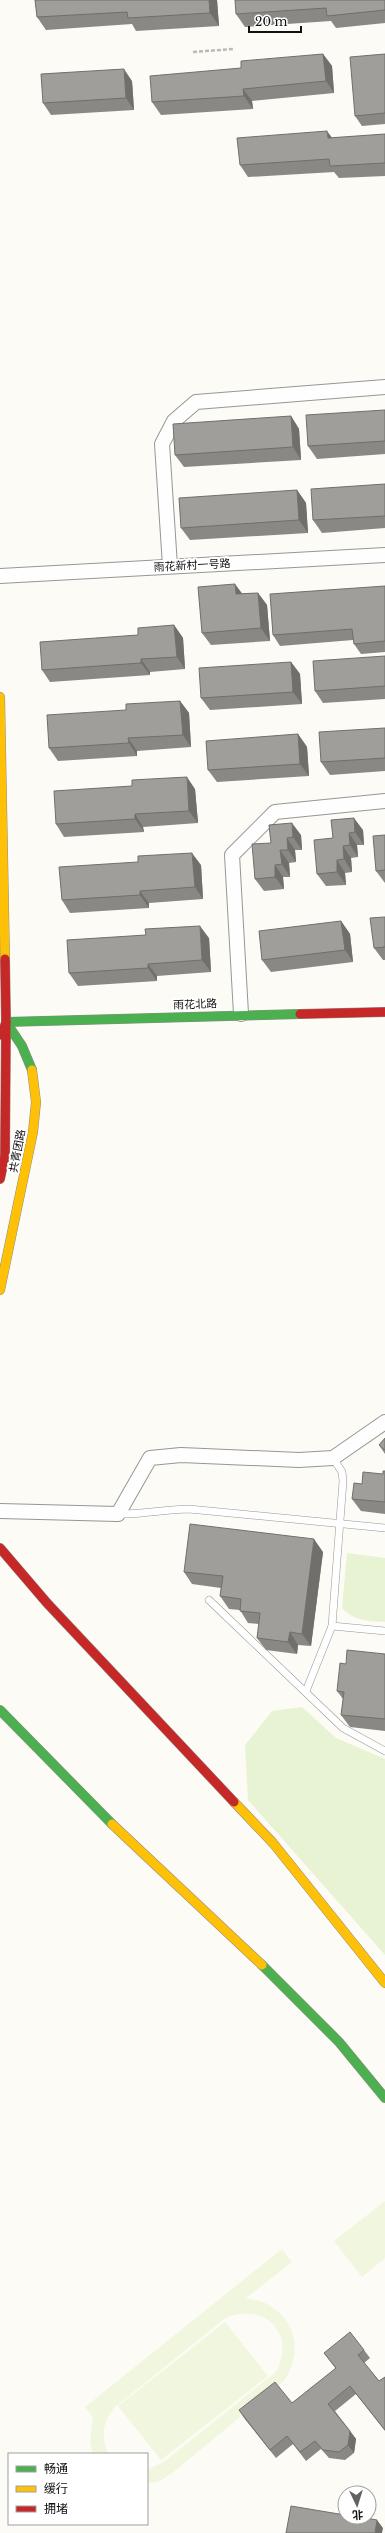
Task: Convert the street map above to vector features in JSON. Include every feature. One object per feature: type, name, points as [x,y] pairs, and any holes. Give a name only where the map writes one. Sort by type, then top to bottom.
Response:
[{"type":"street","points":[[170,566],[162,444],[174,421],[196,402],[385,387]]},
{"type":"street","name":"雨花新村一号路","points":[[0,576],[385,555]]},
{"type":"street","points":[[0,697],[6,1022],[4,1156],[0,1180]]},
{"type":"street","points":[[241,1014],[232,855],[275,812],[385,801]]},
{"type":"street","name":"雨花北路","points":[[6,1022],[241,1014],[385,1012]]},
{"type":"street","points":[[0,1044],[6,1022]]},
{"type":"street","name":"共青团路","points":[[0,1290],[29,1156],[34,1126],[35,1099],[33,1074],[25,1050],[6,1022]]},
{"type":"street","points":[[0,1511],[118,1514],[150,1458],[181,1455],[299,1460],[333,1458],[385,1422]]},
{"type":"street","points":[[0,1548],[46,1604],[274,1843],[385,1984]]},
{"type":"street","points":[[0,1710],[130,1842],[304,2005],[367,2074],[385,2098]]},
{"type":"lane","points":[[306,1691],[332,1626],[343,1481],[342,1472],[333,1458]]},
{"type":"lane","points":[[118,1514],[146,1514],[169,1509],[189,1509],[385,1528]]},
{"type":"lane","points":[[210,1600],[343,1728],[385,1751]]},
{"type":"lane","points":[[332,1626],[385,1631]]},
{"type":"path","points":[[193,52],[233,49]]},
{"type":"green space","points":[[347,1553],[385,1558],[385,1622],[362,1620],[351,1616],[342,1608]]},
{"type":"green space","points":[[302,1707],[336,1738],[385,1759],[385,1955],[248,1800],[245,1745],[272,1711]]},
{"type":"green space","points":[[385,2201],[385,2258],[362,2277],[334,2241]]},
{"type":"green space","points":[[282,2249],[292,2262],[246,2298],[265,2303],[277,2311],[285,2319],[291,2329],[295,2349],[290,2371],[284,2381],[171,2474],[160,2481],[148,2484],[148,2470],[164,2462],[277,2371],[282,2357],[282,2344],[279,2333],[273,2324],[265,2318],[254,2314],[241,2314],[227,2317],[115,2407],[107,2418],[104,2429],[104,2441],[108,2453],[93,2453],[90,2442],[93,2417],[85,2407]]},
{"type":"green space","points":[[225,2322],[268,2376],[161,2460],[118,2406]]},
{"type":"building","points":[[35,0],[209,0],[210,13],[128,18],[127,12],[37,17]]},
{"type":"building","points":[[235,0],[385,0],[385,10],[327,16],[326,8],[236,14]]},
{"type":"building","points":[[323,54],[326,81],[243,89],[244,96],[152,102],[150,76],[241,68],[241,61]]},
{"type":"building","points":[[385,54],[385,113],[355,116],[350,57]]},
{"type":"building","points":[[124,69],[126,98],[43,103],[41,74]]},
{"type":"building","points":[[327,131],[328,138],[385,134],[385,163],[330,166],[329,159],[240,165],[237,138]]},
{"type":"building","points":[[385,410],[385,441],[308,446],[306,415]]},
{"type":"building","points":[[291,416],[293,447],[175,455],[173,424]]},
{"type":"building","points":[[385,484],[385,516],[313,520],[311,489]]},
{"type":"building","points":[[297,490],[299,520],[181,528],[179,498]]},
{"type":"building","points":[[235,584],[236,594],[258,593],[261,628],[202,633],[198,587]]},
{"type":"building","points":[[385,586],[385,641],[354,644],[352,629],[273,635],[270,594]]},
{"type":"building","points":[[174,625],[177,657],[141,659],[141,663],[42,670],[40,642],[138,635],[138,628]]},
{"type":"building","points":[[385,656],[385,686],[315,691],[313,661]]},
{"type":"building","points":[[291,662],[293,692],[201,698],[199,668]]},
{"type":"building","points":[[180,701],[183,735],[128,738],[129,743],[49,748],[47,715],[126,710],[126,704]]},
{"type":"building","points":[[385,728],[385,758],[321,762],[319,732]]},
{"type":"building","points":[[298,734],[300,764],[208,770],[206,741]]},
{"type":"building","points":[[187,777],[189,811],[135,814],[135,819],[56,824],[54,791],[132,786],[132,780]]},
{"type":"building","points":[[354,818],[355,832],[349,833],[350,845],[343,846],[344,859],[337,860],[337,872],[317,874],[314,840],[333,838],[331,820]]},
{"type":"building","points":[[292,823],[293,837],[287,838],[288,850],[280,850],[282,864],[275,865],[275,877],[255,879],[252,844],[271,843],[269,825]]},
{"type":"building","points":[[385,835],[385,870],[376,871],[373,836]]},
{"type":"building","points":[[192,853],[195,887],[140,891],[140,895],[62,900],[59,867],[138,862],[138,856]]},
{"type":"building","points":[[385,917],[385,947],[374,948],[370,918]]},
{"type":"building","points":[[341,921],[345,950],[262,960],[259,931]]},
{"type":"building","points":[[200,926],[202,960],[148,964],[148,968],[69,973],[67,940],[146,935],[145,929]]},
{"type":"building","points":[[385,1438],[385,1450],[379,1445]]},
{"type":"building","points":[[383,1471],[385,1471],[385,1502],[352,1499],[354,1483],[362,1484],[363,1472],[383,1474]]},
{"type":"building","points":[[190,1524],[314,1539],[302,1634],[290,1632],[288,1642],[257,1638],[260,1613],[240,1611],[241,1599],[220,1596],[223,1576],[184,1572]]},
{"type":"building","points":[[347,1650],[385,1654],[385,1719],[341,1715],[344,1692],[337,1691],[340,1663],[346,1664]]},
{"type":"building","points":[[350,2332],[364,2350],[358,2355],[379,2381],[385,2377],[385,2430],[350,2386],[328,2404],[350,2431],[348,2445],[339,2452],[323,2450],[315,2441],[300,2452],[287,2436],[270,2450],[239,2410],[275,2382],[292,2403],[336,2368],[324,2353]]},
{"type":"building","points":[[291,2506],[337,2514],[337,2525],[376,2525],[375,2533],[286,2533]]},
{"type":"traffic: fast","points":[[6,1022],[300,1014]]},
{"type":"traffic: fast","points":[[6,1022],[22,1046],[32,1070]]},
{"type":"traffic: fast","points":[[0,1710],[112,1824]]},
{"type":"traffic: fast","points":[[262,1965],[339,2042],[385,2098]]},
{"type":"traffic: slow","points":[[0,697],[5,959]]},
{"type":"traffic: slow","points":[[0,1290],[33,1132],[36,1102],[32,1070]]},
{"type":"traffic: slow","points":[[234,1802],[273,1843],[385,1983]]},
{"type":"traffic: slow","points":[[112,1824],[262,1965]]},
{"type":"traffic: jam","points":[[2,1035],[6,1022],[5,959]]},
{"type":"traffic: jam","points":[[300,1014],[385,1012]]},
{"type":"traffic: jam","points":[[0,1179],[5,1156],[6,1022]]},
{"type":"traffic: jam","points":[[0,1548],[47,1603],[234,1802]]}]
